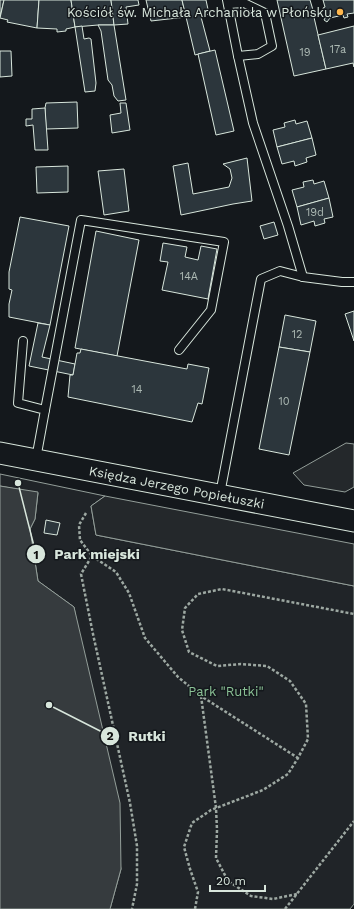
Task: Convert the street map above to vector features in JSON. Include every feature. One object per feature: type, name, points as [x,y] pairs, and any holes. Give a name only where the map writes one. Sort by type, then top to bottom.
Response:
[{"type":"street","name":"Księdza Jerzego Popiełuszki","points":[[0,453],[354,521]]},
{"type":"lane","points":[[238,56],[258,54],[272,46],[265,13],[244,3],[228,2],[238,56],[253,124],[288,226],[303,277]]},
{"type":"lane","points":[[36,459],[81,220],[224,242],[211,310],[179,350]]},
{"type":"lane","points":[[220,495],[261,279],[280,271],[303,277],[354,282]]},
{"type":"lane","points":[[23,341],[18,403],[45,410]]},
{"type":"path","points":[[86,513],[79,525],[80,540],[92,556],[116,572],[129,593],[145,638],[178,677],[201,696],[298,758]]},
{"type":"path","points":[[92,556],[81,574],[130,803],[137,846],[137,884],[132,909]]},
{"type":"path","points":[[195,909],[198,892],[184,847],[192,823],[211,810],[263,790],[288,774],[308,739],[306,704],[290,681],[267,666],[241,664],[217,666],[189,652],[182,630],[185,608],[198,594],[222,589],[354,614]]},
{"type":"path","points":[[201,696],[216,808],[216,858],[228,881],[251,896],[273,899],[297,894]]},
{"type":"path","points":[[285,909],[354,821]]},
{"type":"green space","name":"Park \"Rutki\"","points":[[0,474],[105,496],[91,506],[96,535],[354,586],[354,904],[350,909],[110,909],[121,869],[74,607],[38,581],[30,529],[35,519],[38,493],[0,486]]},
{"type":"shaded area","points":[[346,443],[354,444],[354,487],[345,492],[304,485],[293,473]]},
{"type":"shaded area","points":[[0,486],[38,492],[35,519],[30,529],[38,581],[74,607],[120,803],[121,869],[110,909],[0,909]]},
{"type":"shaded area","points":[[105,496],[354,544],[354,586],[96,535],[91,506]]},
{"type":"building","points":[[0,0],[4,0],[0,17]]},
{"type":"building","points":[[4,0],[39,0],[37,28],[7,22],[8,20],[0,18]]},
{"type":"building","points":[[39,0],[71,0],[75,27],[66,29],[66,31],[57,32],[57,29],[37,28]]},
{"type":"building","points":[[71,0],[111,0],[114,25],[75,27]]},
{"type":"building","points":[[111,0],[138,0],[139,5],[126,7],[128,24],[114,25]]},
{"type":"building","points":[[146,0],[182,0],[186,17],[151,21]]},
{"type":"building","points":[[182,0],[206,0],[209,14],[201,17],[210,51],[195,55]]},
{"type":"building","points":[[277,0],[310,0],[313,10],[315,10],[313,13],[326,69],[294,76]]},
{"type":"building","name":"Kościół św. Michała Archanioła w Płońsku","points":[[323,0],[354,0],[354,13],[347,14],[348,17],[344,18],[343,15],[330,18],[327,22],[324,20],[326,16],[325,10],[323,11],[323,8],[325,7]]},
{"type":"building","points":[[98,25],[114,25],[126,100],[118,101],[114,96],[112,85],[108,80],[101,31]]},
{"type":"building","points":[[82,26],[84,39],[91,39],[96,83],[95,91],[85,92],[75,27]]},
{"type":"building","points":[[354,26],[354,67],[353,63],[326,69],[318,35]]},
{"type":"building","points":[[215,50],[234,131],[216,135],[198,54]]},
{"type":"building","points":[[0,51],[11,51],[12,76],[0,77]]},
{"type":"building","points":[[77,102],[78,128],[46,129],[46,103]]},
{"type":"building","points":[[120,103],[126,103],[130,130],[112,133],[110,115],[121,113]]},
{"type":"building","points":[[45,108],[48,150],[35,150],[33,125],[26,126],[26,119],[32,119],[32,109]]},
{"type":"building","points":[[295,120],[296,124],[307,121],[312,138],[277,147],[273,130],[285,127],[284,123]]},
{"type":"building","points":[[312,138],[316,155],[306,158],[307,162],[295,166],[294,161],[282,164],[277,147]]},
{"type":"building","points":[[247,158],[252,201],[181,215],[173,166],[188,163],[193,194],[229,187],[232,178],[230,169],[223,164]]},
{"type":"building","points":[[68,166],[68,192],[37,193],[36,167]]},
{"type":"building","points":[[124,169],[129,211],[104,215],[98,171]]},
{"type":"building","points":[[313,180],[314,184],[324,181],[329,198],[297,207],[292,190],[304,187],[303,182]]},
{"type":"building","points":[[329,198],[333,217],[324,219],[325,223],[315,226],[314,221],[301,225],[297,207]]},
{"type":"building","points":[[20,217],[69,226],[50,325],[9,317],[9,304],[12,290],[9,289],[9,272]]},
{"type":"building","points":[[274,222],[278,235],[264,239],[260,226]]},
{"type":"building","points":[[96,231],[139,240],[117,356],[75,348]]},
{"type":"building","points":[[163,243],[187,247],[185,257],[198,260],[201,246],[217,249],[208,299],[162,290],[168,262],[160,261]]},
{"type":"building","points":[[354,311],[354,341],[345,314]]},
{"type":"building","points":[[285,315],[316,321],[310,352],[279,347]]},
{"type":"building","points":[[38,323],[50,325],[42,357],[75,364],[73,375],[29,366]]},
{"type":"building","points":[[279,347],[310,352],[289,455],[259,449]]},
{"type":"building","points":[[81,349],[187,369],[188,364],[209,368],[202,404],[198,403],[192,422],[68,397],[70,375],[73,375],[77,353],[80,353]]},
{"type":"building","points":[[46,520],[60,523],[57,535],[44,533]]},
{"type":"place","name":"Kościół św. Michała Archanioła w Płońsku","points":[[340,12]]},
{"type":"place","name":"Park miejski","points":[[18,483]]},
{"type":"place","name":"Rutki","points":[[49,705]]}]
